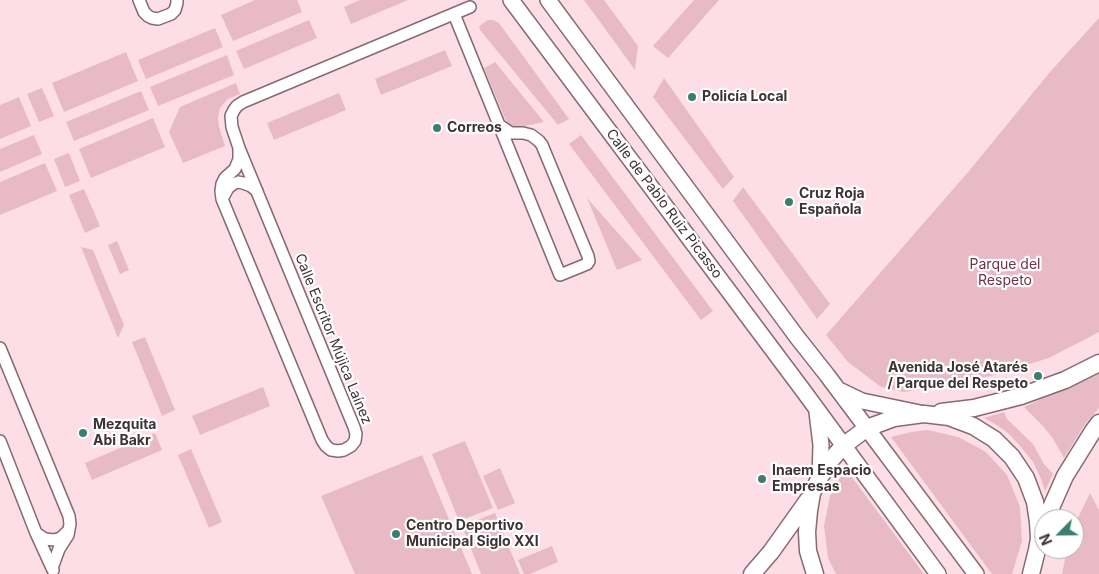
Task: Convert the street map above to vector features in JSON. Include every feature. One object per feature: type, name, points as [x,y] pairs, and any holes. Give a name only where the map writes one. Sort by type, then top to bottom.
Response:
[{"type":"main road","name":"Calle de Pablo Ruiz Picasso","points":[[511,0],[938,574]]},
{"type":"main road","name":"Calle de Pablo Ruiz Picasso","points":[[548,0],[797,337],[976,574]]},
{"type":"main road","points":[[752,574],[791,525],[812,494],[831,460],[843,446],[867,428],[894,418],[974,408],[1021,396],[1065,380],[1099,362]]},
{"type":"main road","name":"Calle de Pablo Ruiz Picasso","points":[[837,389],[862,401],[924,414]]},
{"type":"main road","name":"Calle de Pablo Ruiz Picasso","points":[[816,408],[821,445],[820,477]]},
{"type":"main road","points":[[924,414],[949,417],[973,426],[994,439],[1012,457],[1026,478],[1036,509]]},
{"type":"main road","points":[[1050,509],[1065,476],[1099,423]]},
{"type":"main road","points":[[812,494],[807,532],[808,551],[815,574]]},
{"type":"main road","points":[[1031,574],[1035,559]]},
{"type":"street","points":[[139,0],[144,12],[148,16],[158,19],[171,14],[175,10],[177,0]]},
{"type":"street","points":[[470,7],[454,14],[512,159],[560,275],[587,264],[589,261],[588,256],[542,145],[527,134],[511,133],[499,125]]},
{"type":"street","name":"Calle Escritor Mújica Laínez","points":[[222,199],[322,440],[331,450],[344,450],[351,446],[355,440],[354,427],[257,191],[232,127],[231,116],[237,106],[243,102],[454,14]]},
{"type":"street","points":[[512,159],[516,144],[526,138],[534,138]]},
{"type":"street","points":[[222,199],[221,191],[224,178],[235,169],[239,159],[240,148]]},
{"type":"street","points":[[222,199],[228,188],[238,182],[251,186],[257,191]]},
{"type":"street","points":[[0,348],[69,516],[70,528],[68,535],[59,549],[53,571]]},
{"type":"street","points":[[0,441],[53,571]]},
{"type":"street","points":[[36,533],[45,539],[55,540],[61,538],[70,528]]},
{"type":"green space","points":[[255,0],[297,0],[302,12],[233,41],[221,15]]},
{"type":"green space","points":[[360,0],[408,0],[351,24],[344,7]]},
{"type":"green space","points":[[584,0],[604,0],[638,46],[635,70]]},
{"type":"green space","points":[[694,0],[719,0],[668,58],[653,46]]},
{"type":"green space","name":"Parque del Respeto","points":[[1099,18],[1099,332],[1049,358],[994,375],[943,387],[904,392],[881,387],[848,362],[826,335],[969,171],[1050,72]]},
{"type":"green space","points":[[309,20],[317,38],[244,69],[236,51]]},
{"type":"green space","points":[[488,20],[499,23],[569,119],[558,125],[480,30],[479,26]]},
{"type":"green space","points":[[215,28],[223,47],[146,79],[138,60]]},
{"type":"green space","points":[[445,50],[452,66],[381,95],[375,79]]},
{"type":"green space","points":[[126,52],[138,81],[64,112],[52,83]]},
{"type":"green space","points":[[227,55],[234,75],[158,106],[150,87]]},
{"type":"green space","points":[[495,62],[544,122],[515,128],[507,123],[484,68]]},
{"type":"green space","points":[[664,78],[734,177],[723,189],[653,97]]},
{"type":"green space","points":[[236,83],[240,94],[228,99],[220,108],[218,118],[225,146],[183,163],[169,132],[180,107]]},
{"type":"green space","points":[[42,88],[54,116],[39,122],[27,94]]},
{"type":"green space","points":[[141,91],[149,110],[74,141],[66,122]]},
{"type":"green space","points":[[339,93],[346,110],[274,140],[267,123]]},
{"type":"green space","points":[[19,97],[31,126],[0,139],[0,105]]},
{"type":"green space","points":[[153,118],[165,147],[91,178],[79,149]]},
{"type":"green space","points":[[34,135],[42,154],[0,172],[0,149]]},
{"type":"green space","points":[[581,135],[713,311],[701,320],[569,144]]},
{"type":"green space","points":[[69,153],[80,181],[65,187],[54,159]]},
{"type":"green space","points":[[45,163],[57,191],[0,215],[0,182]]},
{"type":"green space","points":[[743,187],[830,304],[817,319],[733,201]]},
{"type":"green space","points":[[84,189],[100,226],[85,233],[69,195]]},
{"type":"green space","points":[[587,198],[642,260],[617,270]]},
{"type":"green space","points":[[117,241],[129,270],[120,274],[108,245]]},
{"type":"green space","points":[[81,247],[93,250],[124,325],[118,338]]},
{"type":"green space","points":[[145,337],[175,410],[162,416],[132,342]]},
{"type":"green space","points":[[1099,372],[1099,408],[1085,424],[1064,458],[1052,437],[1024,407]]},
{"type":"green space","points":[[263,387],[270,406],[200,435],[192,416]]},
{"type":"green space","points":[[1004,412],[1007,419],[1033,444],[1044,464],[1053,474],[1045,491],[1033,462],[1021,447],[1008,433],[984,418]]},
{"type":"green space","points":[[928,430],[958,437],[986,452],[1007,475],[1020,507],[1022,541],[1012,574],[992,574],[891,437]]},
{"type":"green space","points":[[155,433],[162,450],[92,480],[85,463]]},
{"type":"green space","points":[[465,441],[493,508],[459,521],[432,454]]},
{"type":"green space","points":[[191,449],[222,522],[209,528],[178,455]]},
{"type":"green space","name":"Centro Deportivo Municipal Siglo XXI","points":[[422,455],[472,574],[355,574],[321,496]]},
{"type":"green space","points":[[500,468],[515,503],[498,510],[483,476]]},
{"type":"green space","points":[[845,468],[924,574],[836,574],[828,558],[824,526],[830,496]]},
{"type":"green space","points":[[1090,493],[1099,510],[1099,574],[1062,574],[1065,559],[1084,559],[1084,509],[1082,509]]},
{"type":"green space","points":[[495,513],[520,574],[481,574],[462,526]]},
{"type":"green space","points":[[552,546],[558,562],[530,574],[524,574],[518,560]]},
{"type":"place","name":"Policía Local","points":[[692,97]]},
{"type":"place","name":"Correos","points":[[437,128]]},
{"type":"place","name":"Cruz Roja Española","points":[[789,202]]},
{"type":"place","name":"Avenida José Atarés / Parque del Respeto","points":[[1038,376]]},
{"type":"place","name":"Mezquita Abi Bakr","points":[[83,433]]},
{"type":"place","name":"Inaem Espacio Empresas","points":[[762,479]]},
{"type":"place","name":"Centro Deportivo Municipal Siglo XXI","points":[[396,534]]}]
